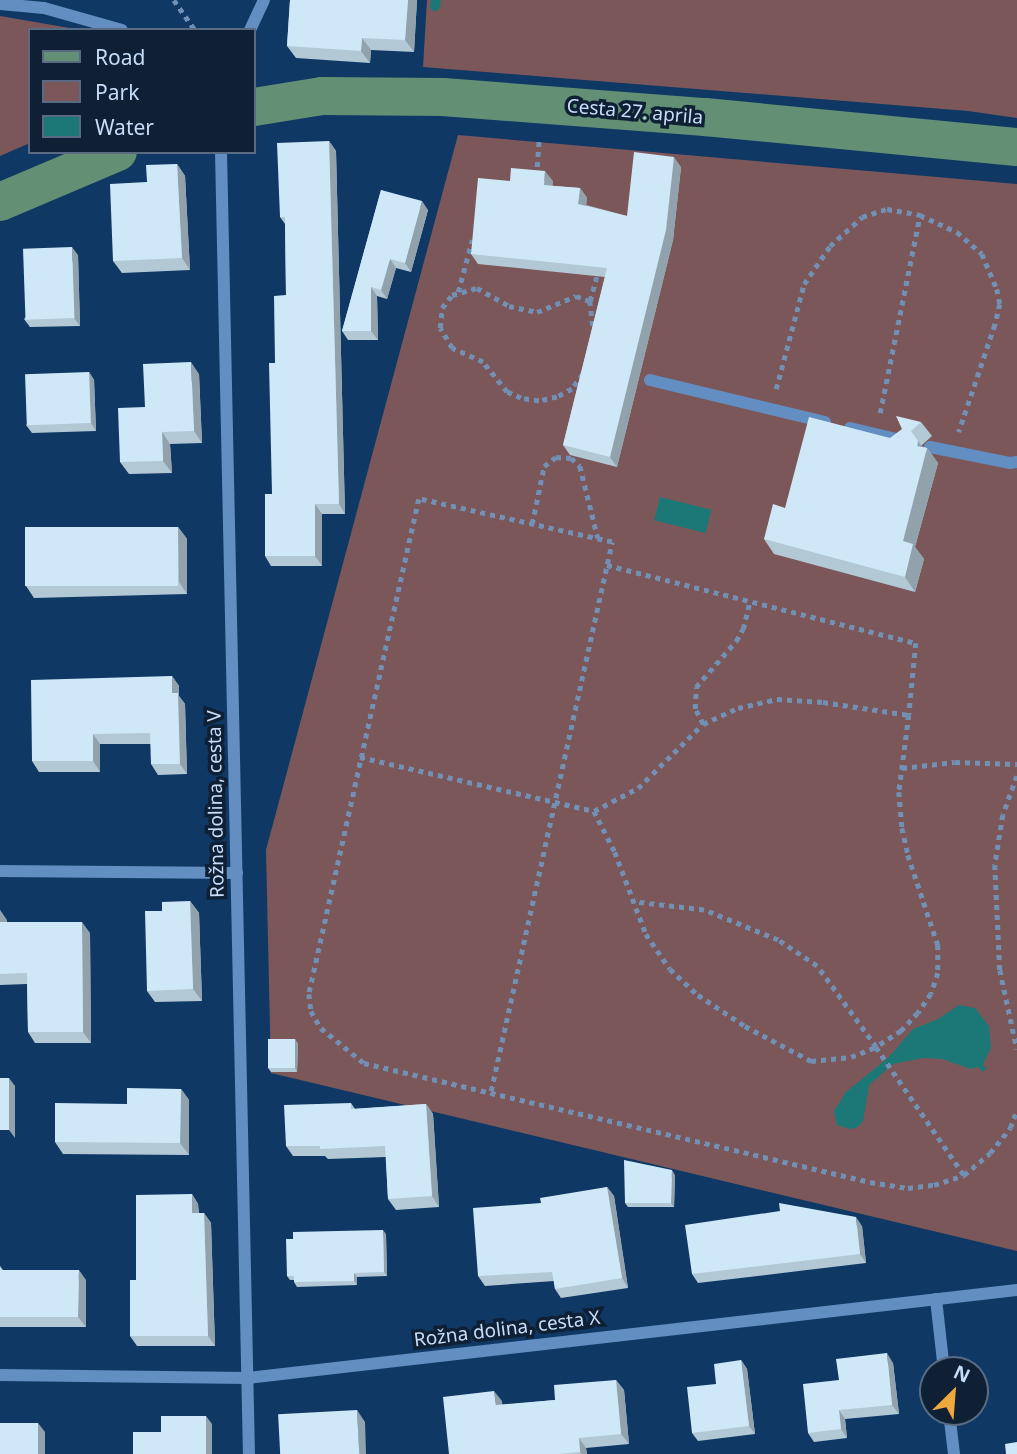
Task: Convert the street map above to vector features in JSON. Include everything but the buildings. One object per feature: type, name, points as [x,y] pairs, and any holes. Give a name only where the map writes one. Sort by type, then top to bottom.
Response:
[{"type":"main road","name":"Cesta 27. aprila","points":[[256,107],[322,96],[443,97],[705,117],[1017,147]]},
{"type":"main road","points":[[0,202],[112,154]]},
{"type":"street","points":[[251,28],[264,0]]},
{"type":"street","points":[[6,3],[44,8],[115,28]]},
{"type":"street","name":"Rožna dolina, cesta V","points":[[221,154],[249,1454]]},
{"type":"street","points":[[650,380],[904,441]]},
{"type":"street","points":[[930,447],[1010,463],[1017,461]]},
{"type":"street","points":[[0,871],[237,873]]},
{"type":"street","name":"Rožna dolina, cesta X","points":[[0,1375],[248,1378],[1017,1290]]},
{"type":"street","points":[[936,1299],[942,1356]]},
{"type":"street","points":[[951,1426],[954,1454]]},
{"type":"path","points":[[174,0],[194,28]]},
{"type":"path","points":[[537,167],[538,141]]},
{"type":"path","points":[[771,409],[796,306],[809,274],[830,246],[862,217],[887,209],[920,215],[957,232],[982,254],[990,267],[1000,304],[953,453]]},
{"type":"path","points":[[875,434],[920,215]]},
{"type":"path","points":[[458,292],[472,240]]},
{"type":"path","points":[[590,301],[576,296],[537,312],[509,306],[477,288],[458,292],[447,299],[440,314],[440,328],[447,343],[458,352],[483,362],[507,392],[539,401],[565,393],[583,374],[594,343],[590,301],[601,261]]},
{"type":"path","points":[[532,524],[544,466],[555,457],[570,458],[580,466],[598,538]]},
{"type":"path","points":[[491,1091],[612,542],[419,499],[309,994],[312,1011],[321,1028],[364,1063],[870,1182],[908,1188],[934,1185],[964,1175],[989,1153],[1010,1128],[1017,1110]]},
{"type":"path","points":[[594,811],[635,902],[646,934],[670,969],[698,995],[745,1026],[811,1061],[851,1057],[877,1049],[901,1031],[931,995],[938,973],[938,945],[908,855],[902,828],[899,792],[916,643],[607,565]]},
{"type":"path","points":[[703,724],[695,709],[696,687],[736,641],[743,629],[750,601]]},
{"type":"path","points":[[360,757],[594,811],[638,788],[703,724],[738,708],[777,699],[823,702],[909,715]]},
{"type":"path","points":[[902,768],[955,762],[1017,764]]},
{"type":"path","points":[[1017,776],[1003,815],[995,865],[1000,970],[1017,1049]]},
{"type":"path","points":[[635,902],[705,910],[778,940],[817,966],[964,1175]]},
{"type":"green space","points":[[427,0],[1017,0],[1017,118],[968,111],[423,67]]},
{"type":"green space","points":[[0,16],[69,28],[28,28],[28,144],[0,156]]},
{"type":"green space","points":[[458,135],[1017,184],[1017,1251],[271,1073],[266,850]]},
{"type":"water","points":[[660,497],[711,510],[706,533],[654,520]]},
{"type":"water","points":[[959,1005],[975,1008],[989,1026],[991,1048],[983,1064],[986,1069],[983,1072],[978,1067],[971,1069],[942,1059],[923,1058],[893,1064],[869,1085],[863,1121],[858,1127],[850,1129],[837,1125],[834,1111],[846,1092],[889,1057],[913,1029],[938,1019]]},
{"type":"waterway","points":[[435,6],[436,0]]}]
